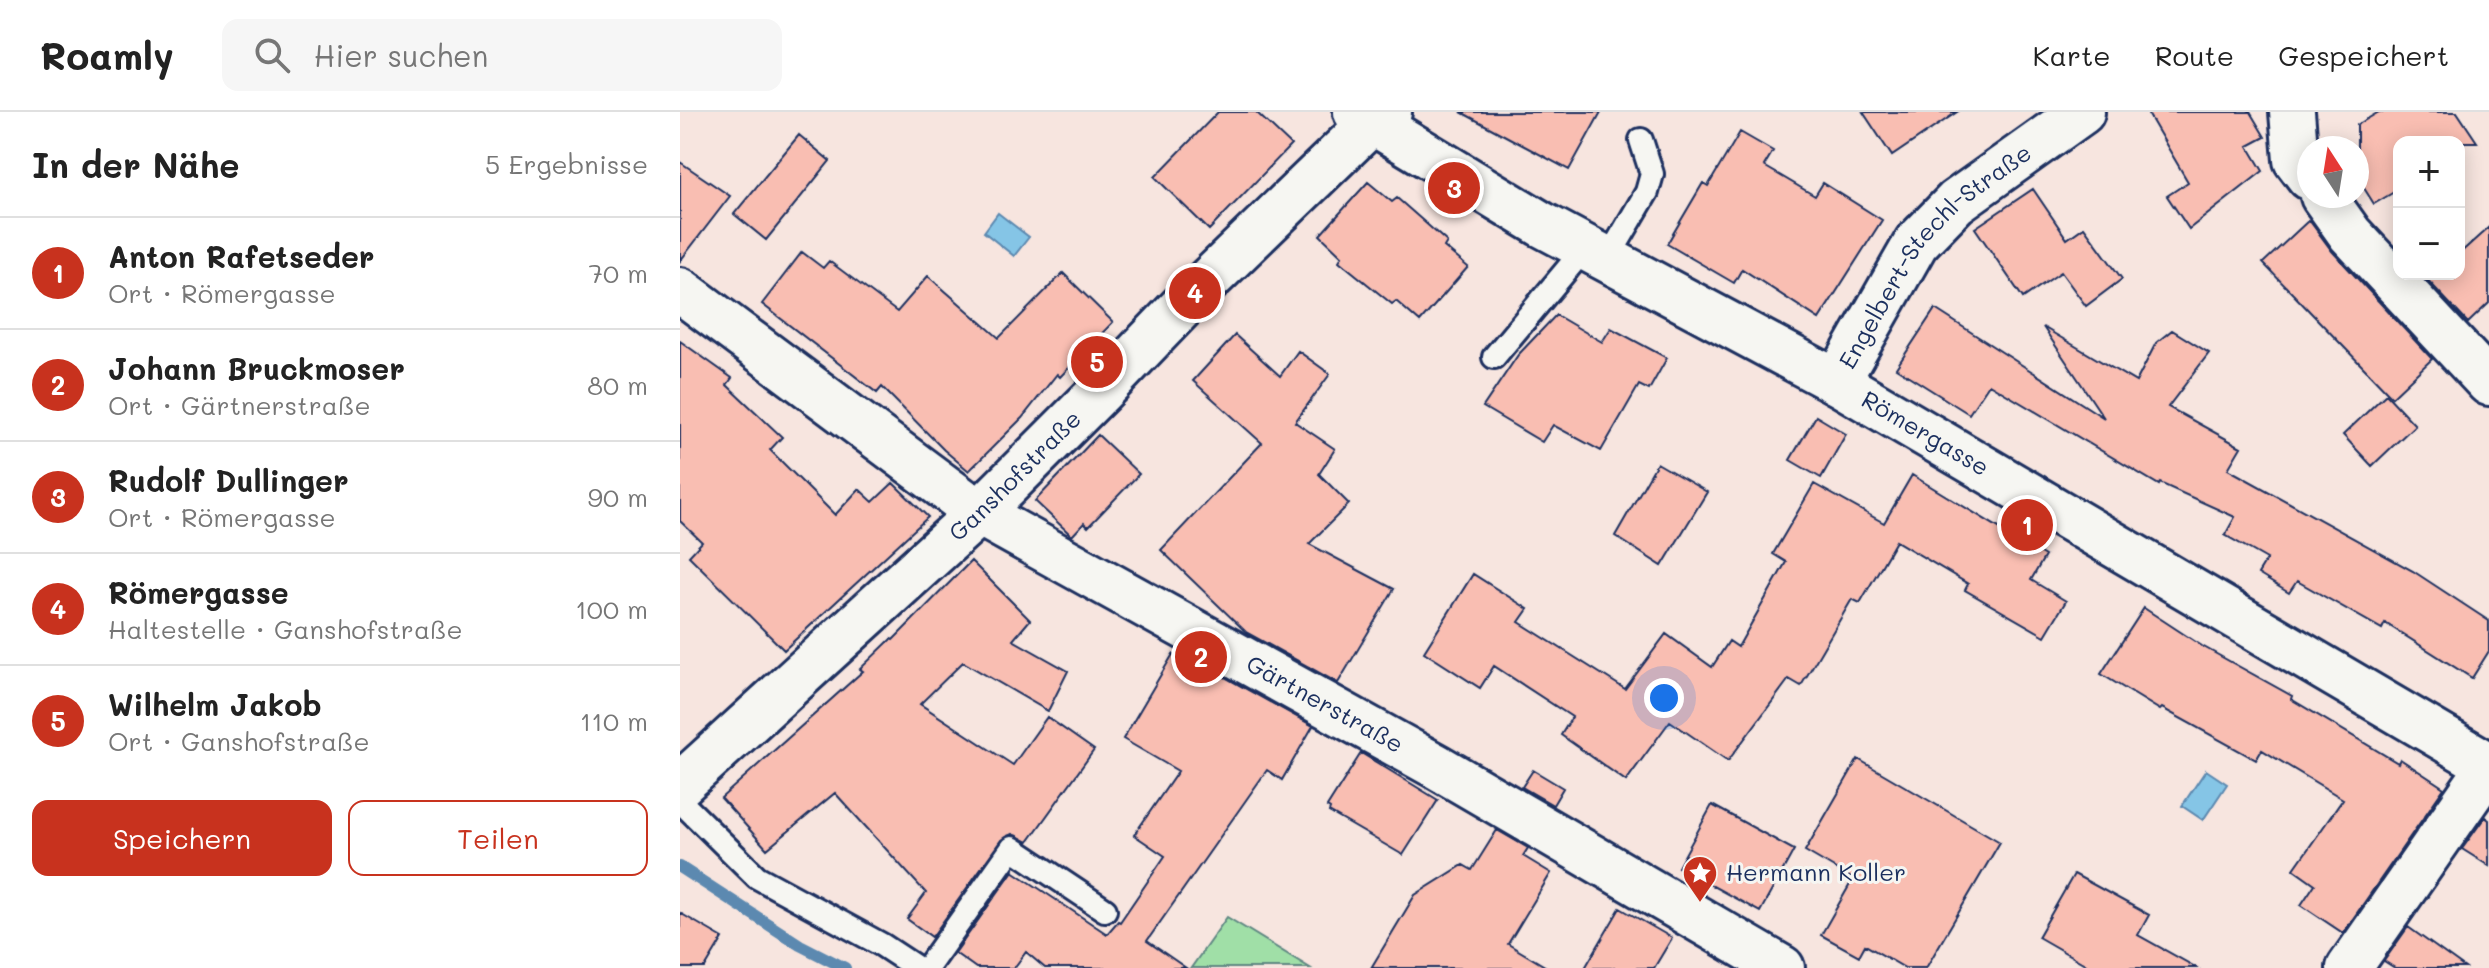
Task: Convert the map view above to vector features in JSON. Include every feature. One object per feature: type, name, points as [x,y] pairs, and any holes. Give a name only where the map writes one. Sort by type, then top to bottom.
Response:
[{"type":"street","name":"Engelbert-Stechl-Straße","points":[[1837,382],[1916,243],[1956,202],[2082,112]]},
{"type":"street","points":[[2292,112],[2297,161]]},
{"type":"street","name":"Römergasse","points":[[1372,115],[1541,224],[1837,382],[2489,766]]},
{"type":"street","name":"Ganshofstraße","points":[[680,785],[979,513],[1372,115]]},
{"type":"street","points":[[2332,208],[2350,234],[2484,366]]},
{"type":"street","name":"Gärtnerstraße","points":[[680,290],[979,513],[1436,766],[1782,968]]},
{"type":"street","points":[[2349,968],[2489,766]]},
{"type":"lane","points":[[1494,357],[1596,254],[1647,192],[1652,174],[1641,140]]},
{"type":"lane","points":[[680,801],[757,877],[882,945],[917,968]]},
{"type":"lane","points":[[927,968],[1012,848],[1105,910]]},
{"type":"green space","points":[[1227,917],[1310,968],[1191,968]]},
{"type":"water","points":[[998,213],[1029,237],[1014,256],[984,232]]},
{"type":"water","points":[[2206,770],[2227,784],[2203,820],[2182,806]]},
{"type":"building","points":[[1218,112],[1256,112],[1291,145],[1209,230],[1155,177]]},
{"type":"building","points":[[1461,112],[1601,112],[1569,170]]},
{"type":"building","points":[[1863,112],[1957,112],[1892,156]]},
{"type":"building","points":[[2147,112],[2250,112],[2265,137],[2248,146],[2263,171],[2189,229],[2167,196],[2188,182]]},
{"type":"building","points":[[2379,112],[2457,112],[2477,142],[2465,142],[2465,136],[2393,136],[2393,193],[2374,204],[2369,196],[2369,136],[2357,136],[2357,125]]},
{"type":"building","points":[[1740,132],[1773,151],[1764,166],[1815,196],[1823,183],[1882,220],[1819,319],[1742,269],[1734,283],[1667,244],[1703,183],[1708,186]]},
{"type":"building","points":[[799,135],[830,161],[766,240],[734,214]]},
{"type":"building","points":[[680,162],[730,196],[680,261]]},
{"type":"building","points":[[1368,182],[1392,202],[1397,198],[1447,242],[1444,247],[1468,267],[1420,322],[1396,301],[1392,304],[1339,261],[1342,256],[1320,235]]},
{"type":"building","points":[[2033,189],[2067,239],[2084,227],[2122,279],[2086,306],[2061,272],[2023,298],[1975,228]]},
{"type":"building","points":[[2309,220],[2332,251],[2432,359],[2392,397],[2263,263]]},
{"type":"building","points":[[2489,227],[2489,303],[2468,323],[2428,280],[2465,280],[2465,249]]},
{"type":"building","points":[[802,252],[823,268],[829,261],[897,312],[928,276],[999,338],[1063,273],[1113,322],[1060,377],[1057,374],[1022,418],[969,471],[882,387],[877,393],[762,304]]},
{"type":"building","points":[[1935,309],[2104,418],[2043,327],[2136,382],[2156,343],[2172,330],[2209,353],[2168,407],[2241,447],[2228,469],[2413,571],[2489,621],[2489,651],[2472,678],[2385,623],[2382,629],[2297,581],[2289,593],[2258,574],[2267,559],[2225,535],[2235,517],[2159,485],[1989,384],[1969,414],[1896,368]]},
{"type":"building","points":[[1556,315],[1602,342],[1611,328],[1667,358],[1649,390],[1639,385],[1601,451],[1553,425],[1542,442],[1483,407],[1518,355]]},
{"type":"building","points":[[1235,335],[1280,376],[1298,351],[1330,374],[1295,422],[1335,449],[1319,474],[1349,504],[1309,544],[1394,589],[1338,683],[1246,632],[1161,550],[1262,443],[1193,381]]},
{"type":"building","points":[[680,341],[732,378],[727,385],[782,437],[770,450],[835,515],[859,489],[873,502],[893,483],[928,517],[784,650],[689,556],[702,542],[680,521]]},
{"type":"building","points":[[2386,394],[2415,425],[2372,466],[2343,435]]},
{"type":"building","points":[[1816,416],[1846,434],[1821,478],[1790,460]]},
{"type":"building","points":[[1098,435],[1139,474],[1088,527],[1084,523],[1072,536],[1035,501]]},
{"type":"building","points":[[1657,463],[1707,492],[1662,566],[1615,536]]},
{"type":"building","points":[[1912,475],[2045,556],[2031,580],[2066,601],[2045,636],[1965,590],[1968,584],[1896,541],[1860,603],[1852,599],[1801,686],[1789,679],[1728,761],[1670,721],[1626,781],[1561,735],[1572,717],[1494,666],[1480,688],[1424,652],[1473,574],[1528,609],[1519,622],[1625,689],[1666,634],[1712,667],[1729,641],[1738,647],[1786,562],[1773,554],[1814,484],[1884,523]]},
{"type":"building","points":[[971,561],[1030,620],[1013,640],[1068,671],[1048,711],[963,662],[920,704],[1013,765],[1047,717],[1094,750],[1028,842],[1012,834],[1001,840],[932,937],[907,919],[926,893],[835,793],[767,849],[721,798],[863,671],[860,669]]},
{"type":"building","points":[[2144,608],[2202,646],[2292,696],[2291,699],[2398,763],[2400,759],[2444,788],[2343,933],[2301,905],[2315,884],[2294,869],[2343,799],[2262,750],[2256,760],[2162,708],[2160,710],[2101,674]]},
{"type":"building","points":[[1173,654],[1218,680],[1221,675],[1313,726],[1282,780],[1267,770],[1147,941],[1186,968],[1045,968],[1026,952],[1014,968],[976,968],[955,953],[1013,871],[1107,934],[1120,922],[1165,856],[1134,835],[1178,771],[1123,739]]},
{"type":"building","points":[[1361,753],[1438,800],[1403,855],[1329,812],[1327,807]]},
{"type":"building","points":[[1858,759],[2000,842],[1926,968],[1905,968],[1865,945],[1859,956],[1821,935],[1853,879],[1805,851]]},
{"type":"building","points":[[1533,770],[1563,788],[1553,805],[1522,787]]},
{"type":"building","points":[[1712,805],[1794,850],[1760,912],[1678,867]]},
{"type":"building","points":[[2485,817],[2489,820],[2489,866],[2462,849]]},
{"type":"building","points":[[1497,830],[1528,848],[1523,856],[1551,873],[1508,944],[1548,968],[1371,968],[1415,895],[1463,865],[1472,870]]},
{"type":"building","points":[[2074,874],[2149,915],[2138,935],[2197,968],[2092,968],[2038,937]]},
{"type":"building","points":[[1620,908],[1672,938],[1654,968],[1585,968]]},
{"type":"building","points":[[680,913],[723,938],[705,968],[680,968]]},
{"type":"building","points":[[2408,927],[2465,968],[2395,968],[2384,961]]},
{"type":"waterway","points":[[680,867],[800,945],[845,968]]},
{"type":"place","name":"Rudolf Dullinger","points":[[1454,188]]},
{"type":"place","name":"Römergasse","points":[[1195,293]]},
{"type":"place","name":"Wilhelm Jakob","points":[[1097,362]]},
{"type":"place","name":"Anton Rafetseder","points":[[2027,525]]},
{"type":"place","name":"Johann Bruckmoser","points":[[1201,657]]},
{"type":"place","name":"Hermann Koller","points":[[1700,904]]}]
